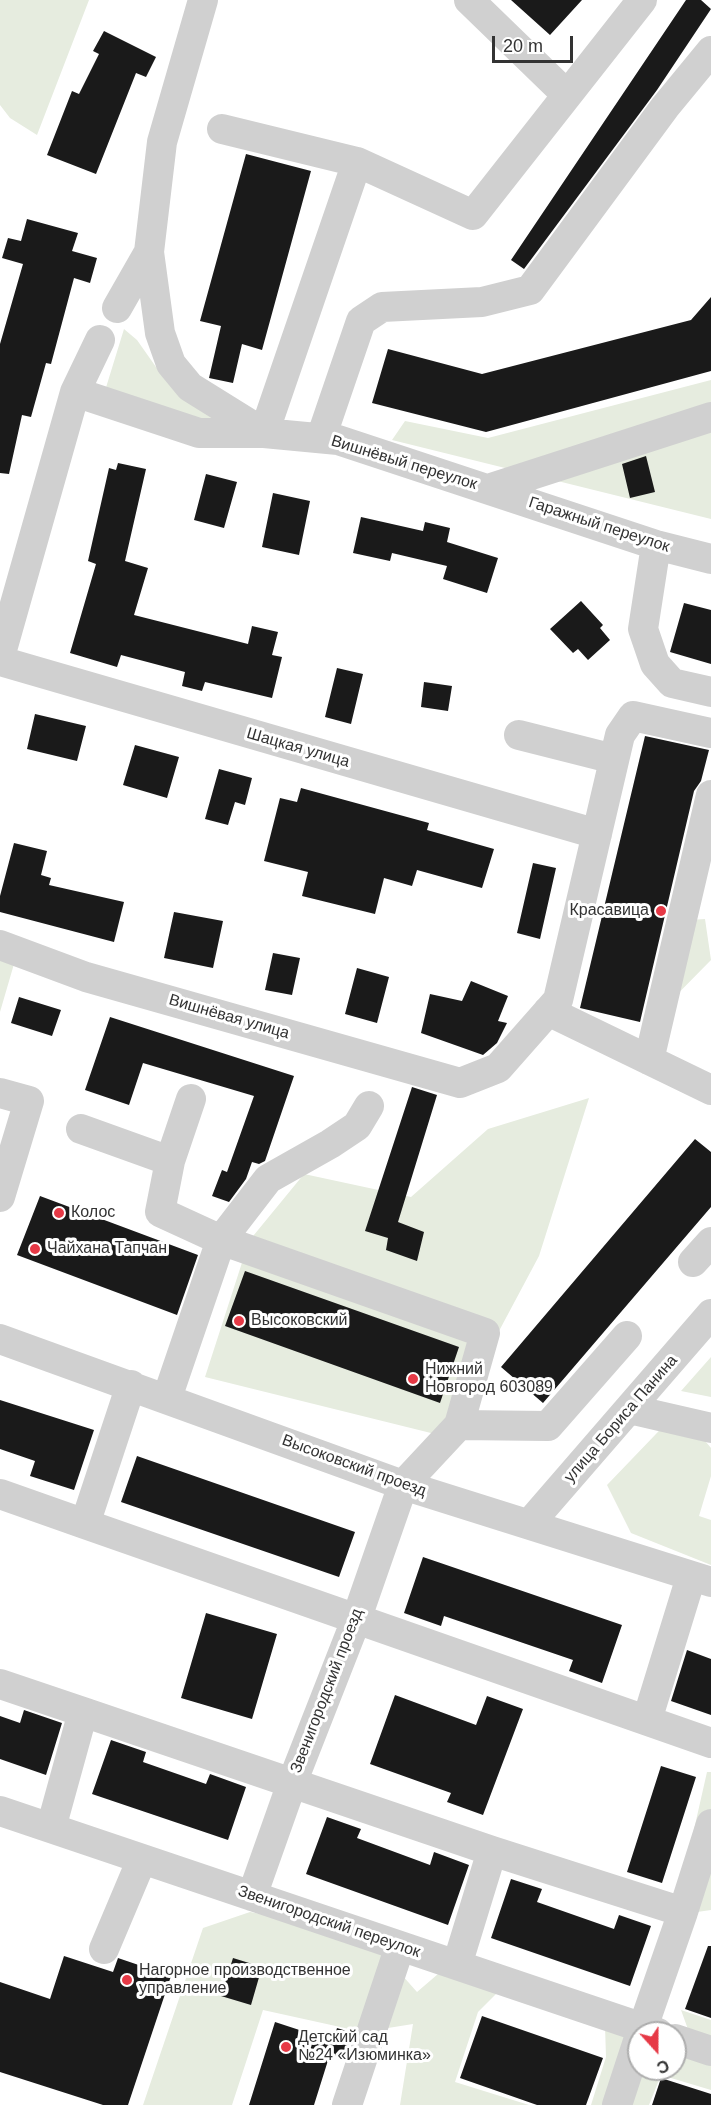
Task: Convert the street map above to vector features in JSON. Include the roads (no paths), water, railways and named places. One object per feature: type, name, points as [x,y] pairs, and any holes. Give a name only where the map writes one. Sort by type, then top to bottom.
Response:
[{"type":"street","points":[[204,0],[162,142],[149,252],[160,333],[171,364],[190,387],[264,433],[357,162]]},
{"type":"street","points":[[469,0],[567,95]]},
{"type":"street","points":[[222,129],[357,162],[474,215],[642,0]]},
{"type":"street","points":[[321,438],[361,321],[382,307],[482,302],[530,290],[665,107],[711,51]]},
{"type":"street","points":[[117,308],[149,252]]},
{"type":"street","points":[[0,659],[75,392],[100,340]]},
{"type":"street","name":"Вишнёвый переулок","points":[[75,392],[199,433],[264,433],[338,440],[488,489]]},
{"type":"street","points":[[488,489],[711,417]]},
{"type":"street","name":"Гаражный переулок","points":[[488,489],[656,545],[711,559]]},
{"type":"street","points":[[656,545],[643,629],[655,664],[672,683],[711,692]]},
{"type":"street","name":"Шацкая улица","points":[[0,659],[597,834]]},
{"type":"street","points":[[672,683],[676,725]]},
{"type":"street","points":[[711,733],[633,716],[620,735],[558,1000],[548,1011],[711,1090]]},
{"type":"street","points":[[519,735],[614,759]]},
{"type":"street","points":[[650,1060],[711,795]]},
{"type":"street","name":"Вишнёвая улица","points":[[0,945],[86,976],[460,1083],[498,1068],[548,1011]]},
{"type":"street","points":[[0,1093],[29,1101],[0,1197]]},
{"type":"street","points":[[191,1099],[170,1161],[160,1212],[221,1240],[485,1333],[459,1425],[403,1485]]},
{"type":"street","points":[[167,1398],[221,1240],[268,1179],[357,1126],[369,1106]]},
{"type":"street","points":[[81,1129],[170,1161]]},
{"type":"street","name":"улица Бориса Панина","points":[[530,1523],[711,1314]]},
{"type":"street","points":[[459,1425],[548,1426],[627,1336]]},
{"type":"street","name":"Высоковский проезд","points":[[0,1339],[403,1485],[530,1523],[701,1580]]},
{"type":"street","points":[[85,1524],[131,1385]]},
{"type":"street","points":[[629,1409],[711,1428]]},
{"type":"street","name":"Звенигородский проезд","points":[[252,1896],[292,1783],[356,1620],[403,1485]]},
{"type":"street","points":[[0,1494],[711,1743]]},
{"type":"street","points":[[647,1720],[701,1580]]},
{"type":"street","points":[[0,1684],[492,1851],[682,1912]]},
{"type":"street","points":[[51,1828],[83,1712]]},
{"type":"street","name":"Звенигородский переулок","points":[[0,1811],[457,1965],[627,2026]]},
{"type":"street","points":[[649,2021],[709,1834]]},
{"type":"street","points":[[457,1965],[492,1851]]},
{"type":"street","points":[[105,1949],[142,1859]]},
{"type":"street","points":[[347,2105],[400,1946]]},
{"type":"street","points":[[687,2043],[711,2051]]},
{"type":"street","points":[[616,2105],[627,2078]]},
{"type":"place","name":"Красавица","points":[[661,911]]},
{"type":"place","name":"Колос","points":[[59,1213]]},
{"type":"place","name":"Чайхана Тапчан","points":[[35,1249]]},
{"type":"place","name":"Высоковский","points":[[239,1321]]},
{"type":"place","name":"Нижний Новгород 603089","points":[[413,1379]]},
{"type":"place","name":"Нагорное производственное управление","points":[[127,1980]]},
{"type":"place","name":"Детский сад №24 «Изюминка»","points":[[286,2047]]}]
